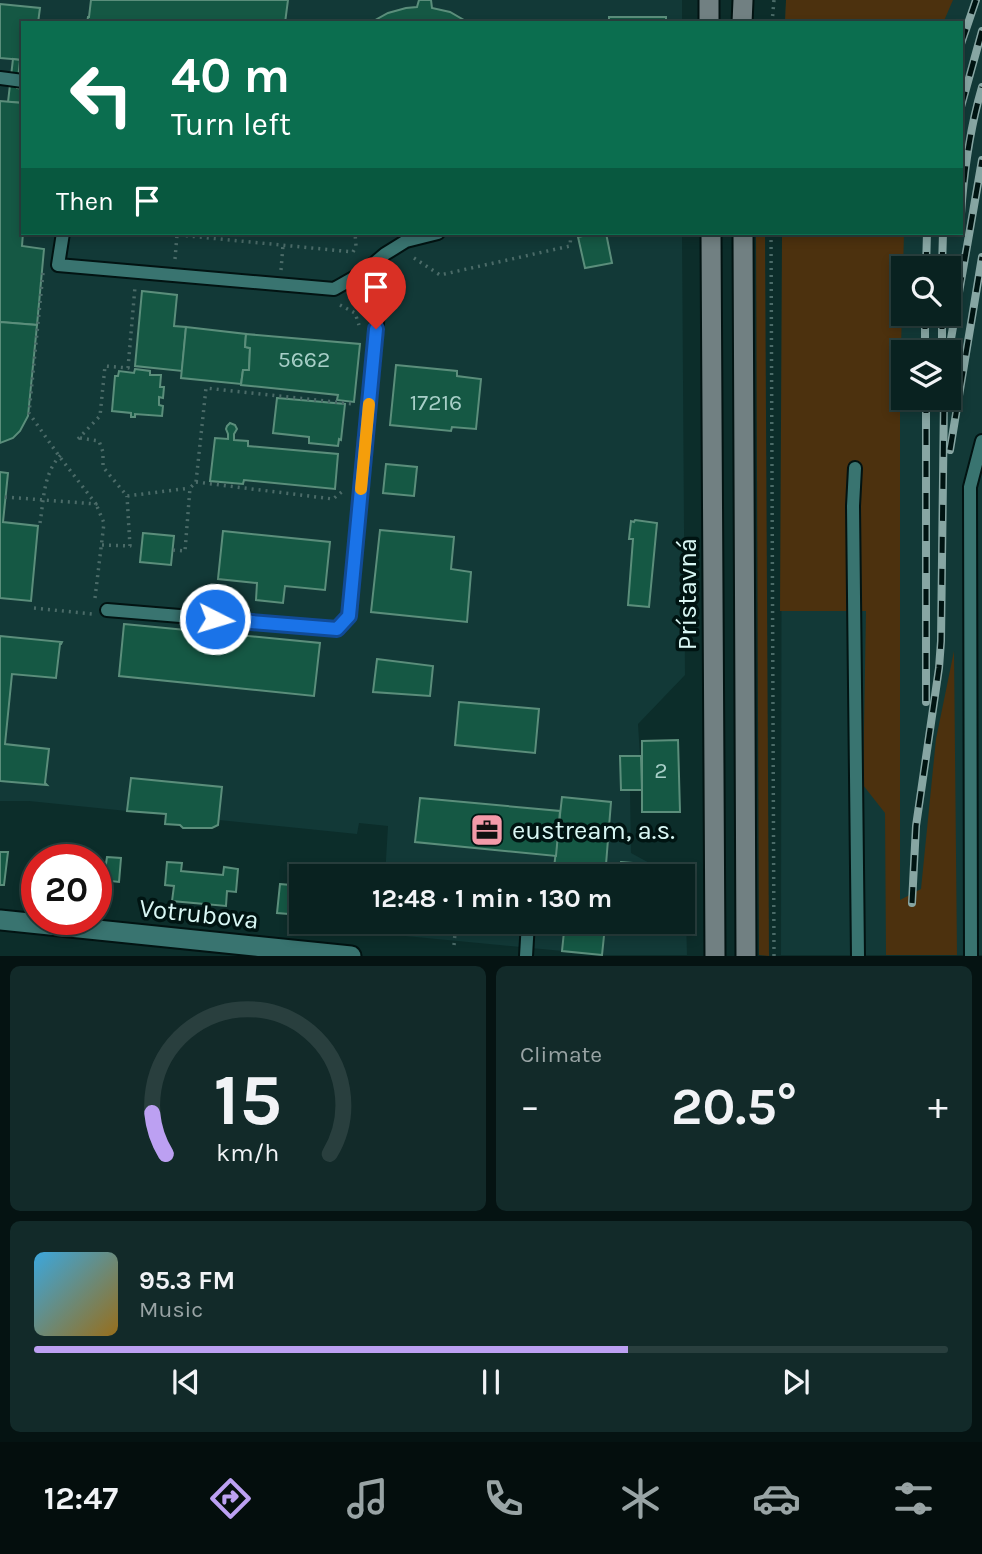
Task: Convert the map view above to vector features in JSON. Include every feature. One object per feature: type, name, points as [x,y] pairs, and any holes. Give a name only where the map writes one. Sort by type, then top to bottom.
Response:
[{"type":"main road","points":[[709,0],[709,21]]},
{"type":"main road","points":[[742,21],[743,0]]},
{"type":"main road","name":"Prístavná","points":[[710,235],[715,956]]},
{"type":"main road","points":[[743,235],[746,956]]},
{"type":"street","name":"Votrubova","points":[[0,920],[351,956]]},
{"type":"lane","points":[[0,78],[21,81]]},
{"type":"lane","points":[[63,235],[58,265],[334,289],[364,272],[406,241],[430,235]]},
{"type":"lane","points":[[107,610],[337,629],[349,616],[379,303],[364,272]]},
{"type":"lane","points":[[971,956],[970,487],[982,440]]},
{"type":"lane","points":[[855,468],[853,506],[858,956]]},
{"type":"lane","points":[[526,956],[527,934]]},
{"type":"path","points":[[772,21],[774,0]]},
{"type":"path","points":[[179,235],[355,252],[355,235]]},
{"type":"path","points":[[411,256],[440,275],[570,246],[571,235]]},
{"type":"path","points":[[771,235],[774,956]]},
{"type":"path","points":[[44,261],[29,413],[96,504],[104,523],[95,600]]},
{"type":"path","points":[[101,545],[130,546],[127,496],[103,467],[103,452],[99,441],[79,439],[100,416],[105,366],[128,368],[136,285]]},
{"type":"path","points":[[339,304],[355,313],[362,332]]},
{"type":"path","points":[[127,496],[190,488],[196,482],[206,381]]},
{"type":"path","points":[[206,388],[355,404]]},
{"type":"path","points":[[40,523],[47,476],[64,452]]},
{"type":"path","points":[[196,482],[332,499],[348,487]]},
{"type":"path","points":[[173,550],[185,551],[190,488]]},
{"type":"path","points":[[5,497],[96,504]]},
{"type":"path","points":[[34,608],[93,614]]},
{"type":"path","points":[[454,945],[455,934]]},
{"type":"shaded area","points":[[0,0],[682,0],[682,21],[21,21],[21,235],[682,235],[685,675],[638,724],[640,756],[620,757],[621,790],[630,790],[631,853],[651,864],[386,864],[388,826],[359,823],[357,834],[219,820],[222,787],[131,778],[127,811],[29,801],[0,801]]},
{"type":"shaded area","points":[[786,0],[982,0],[982,955],[781,955],[782,235],[963,235],[963,21],[785,21]]},
{"type":"shaded area","points":[[786,0],[953,0],[944,21],[785,21]]},
{"type":"shaded area","points":[[756,235],[765,235],[769,956],[759,955]]},
{"type":"shaded area","points":[[782,235],[904,235],[903,256],[891,256],[891,326],[902,326],[901,340],[891,340],[891,410],[900,410],[900,900],[921,889],[936,739],[954,651],[957,955],[886,955],[885,813],[863,785],[866,611],[780,611]]},
{"type":"shaded area","points":[[384,934],[686,934],[687,955],[604,955]]},
{"type":"building","points":[[91,0],[288,0],[285,21],[87,21]]},
{"type":"building","points":[[419,0],[431,0],[432,8],[450,12],[466,21],[374,21],[388,13],[417,7]]},
{"type":"building","points":[[0,4],[40,8],[38,21],[21,21],[21,60],[0,58]]},
{"type":"building","points":[[609,17],[666,17],[666,21],[609,21]]},
{"type":"building","points":[[13,59],[20,60],[17,88],[21,89],[21,103],[8,102]]},
{"type":"building","points":[[0,101],[21,103],[22,246],[44,249],[37,325],[0,322]]},
{"type":"building","points":[[606,235],[612,263],[585,268],[578,237]]},
{"type":"building","points":[[142,291],[177,295],[174,326],[186,327],[182,371],[135,366]]},
{"type":"building","points":[[0,322],[37,325],[28,416],[13,438],[0,443]]},
{"type":"building","points":[[186,327],[246,334],[245,347],[250,348],[249,370],[243,370],[241,384],[181,378]]},
{"type":"building","points":[[246,334],[360,344],[354,402],[337,400],[338,395],[241,385],[243,370],[249,370],[250,348],[245,347]]},
{"type":"building","points":[[396,365],[457,371],[457,376],[481,379],[476,429],[452,427],[451,431],[390,425]]},
{"type":"building","points":[[135,369],[150,371],[150,375],[161,375],[160,387],[164,387],[163,398],[159,397],[159,405],[163,406],[162,416],[135,414],[135,417],[131,417],[131,413],[112,411],[115,376],[118,376],[119,371],[134,373]]},
{"type":"building","points":[[277,398],[345,404],[338,446],[309,443],[309,437],[273,433]]},
{"type":"building","points":[[230,423],[237,429],[234,440],[248,441],[248,446],[338,454],[335,489],[244,480],[243,484],[210,481],[215,438],[228,439],[226,429]]},
{"type":"building","points":[[386,464],[417,467],[414,496],[383,493]]},
{"type":"building","points":[[0,472],[8,473],[3,522],[38,526],[31,601],[0,598]]},
{"type":"building","points":[[631,521],[657,523],[649,607],[628,605],[633,539],[629,539]]},
{"type":"building","points":[[380,530],[454,537],[451,569],[471,572],[467,622],[371,612]]},
{"type":"building","points":[[223,531],[330,542],[325,590],[285,586],[283,603],[256,600],[257,583],[218,579]]},
{"type":"building","points":[[143,533],[174,536],[171,565],[140,562]]},
{"type":"building","points":[[124,624],[320,643],[314,696],[119,676]]},
{"type":"building","points":[[0,636],[62,642],[56,678],[12,674],[5,744],[49,749],[45,783],[47,785],[0,781]]},
{"type":"building","points":[[377,659],[433,666],[430,696],[373,692]]},
{"type":"building","points":[[459,702],[539,709],[535,753],[455,745]]},
{"type":"building","points":[[678,740],[680,812],[642,812],[642,741]]},
{"type":"building","points":[[620,756],[641,756],[642,790],[621,790]]},
{"type":"building","points":[[131,778],[222,787],[218,825],[212,828],[183,828],[180,825],[165,824],[166,814],[127,811]]},
{"type":"building","points":[[562,797],[611,802],[606,864],[554,864]]},
{"type":"building","name":"eustream, a.s.","points":[[420,798],[560,811],[556,856],[415,842]]},
{"type":"building","points":[[0,852],[8,852],[4,885],[0,885]]},
{"type":"building","points":[[112,857],[121,858],[119,882],[112,881]]},
{"type":"building","points":[[167,862],[182,863],[181,871],[223,875],[224,867],[238,869],[236,892],[227,891],[226,906],[172,901],[174,886],[165,885]]},
{"type":"building","points":[[280,884],[289,885],[289,914],[277,913]]},
{"type":"building","points":[[564,934],[604,934],[602,955],[562,951]]},
{"type":"railway","points":[[963,38],[976,0]]},
{"type":"railway","points":[[963,100],[982,31]]},
{"type":"railway","points":[[963,193],[968,150],[982,87]]},
{"type":"railway","points":[[951,340],[982,160]]},
{"type":"railway","points":[[926,256],[927,235]]},
{"type":"railway","points":[[942,256],[943,235]]},
{"type":"railway","points":[[950,450],[982,257]]},
{"type":"railway","points":[[925,326],[925,340]]},
{"type":"railway","points":[[942,326],[942,340]]},
{"type":"railway","points":[[926,410],[926,702]]},
{"type":"railway","points":[[912,903],[916,826],[941,641],[944,410]]},
{"type":"slow traffic","points":[[361,489],[369,404]]},
{"type":"place","name":"eustream, a.s.","points":[[487,830]]},
{"type":"route","points":[[215,619],[337,629],[349,616],[376,329]]}]
